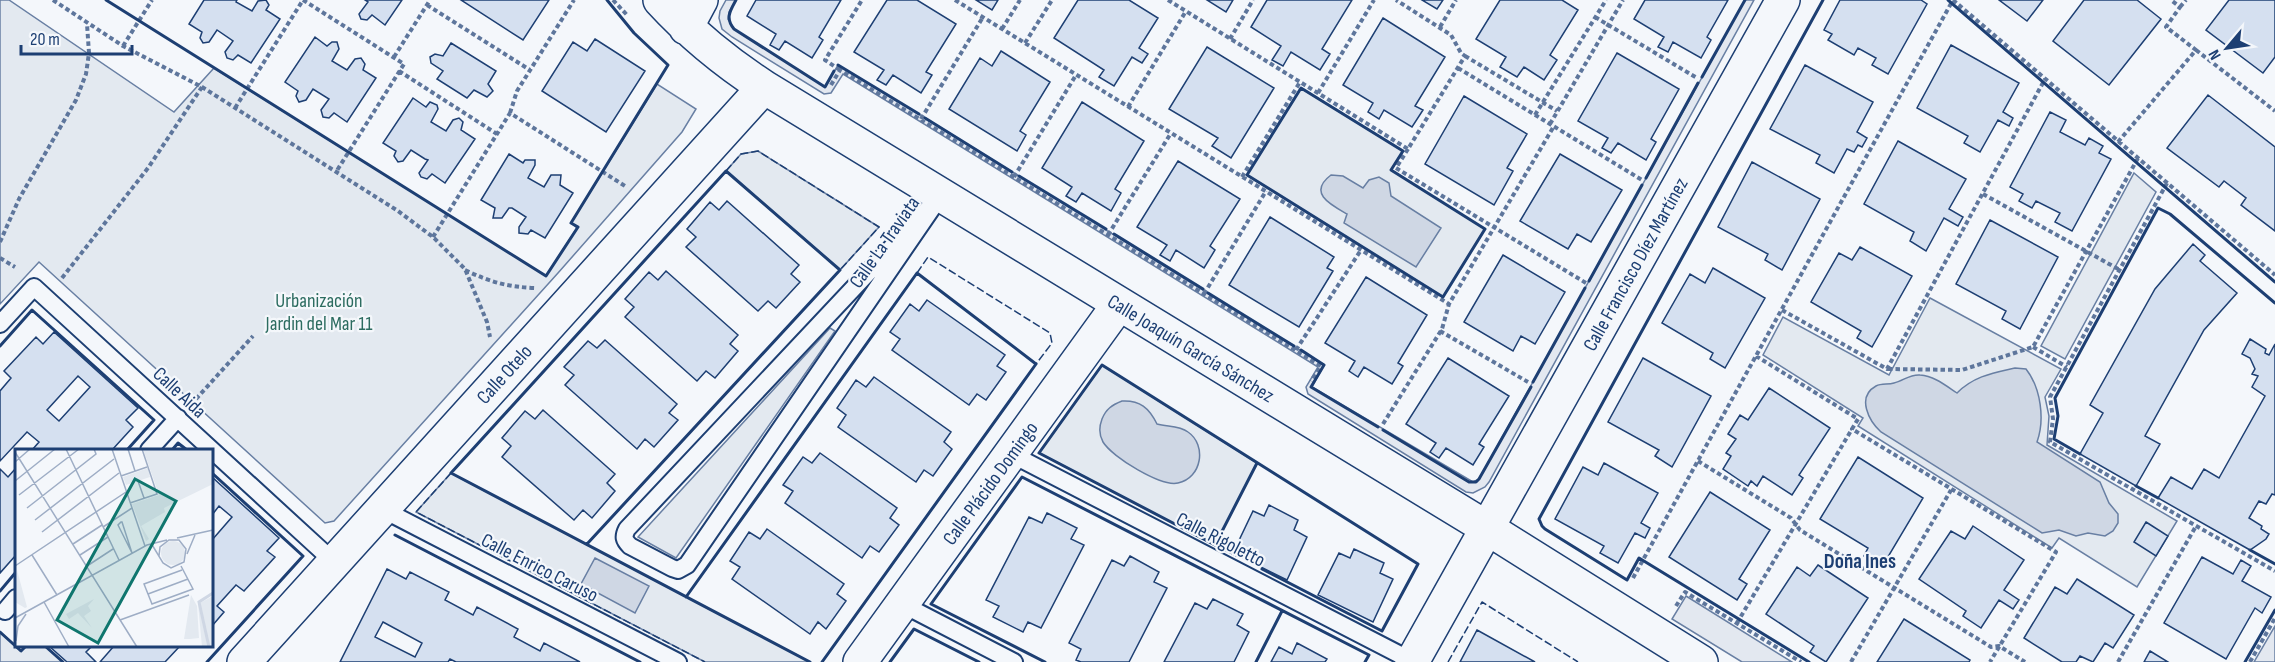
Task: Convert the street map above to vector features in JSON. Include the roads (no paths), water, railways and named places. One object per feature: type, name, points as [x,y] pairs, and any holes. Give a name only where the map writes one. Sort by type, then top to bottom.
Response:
[{"type":"street","name":"Calle Joaquín García Sánchez","points":[[660,0],[693,14],[714,52],[764,87],[1487,528],[1701,662]]},
{"type":"street","name":"Calle Francisco Díez Martínez","points":[[1412,662],[1783,0]]},
{"type":"street","name":"Calle Otelo","points":[[244,662],[764,87]]},
{"type":"street","name":"Calle Plácido Domingo","points":[[860,662],[1119,304]]},
{"type":"lane","name":"Calle La Traviata","points":[[941,195],[687,565],[678,570],[630,546],[624,535],[627,529],[941,195]]},
{"type":"lane","name":"Calle Aida","points":[[0,324],[34,287],[184,413],[334,562]]},
{"type":"lane","points":[[150,449],[184,413]]},
{"type":"lane","name":"Calle Rigoletto","points":[[1011,454],[1412,662]]},
{"type":"lane","name":"Calle Enrico Caruso","points":[[382,509],[678,662]]},
{"type":"lane","points":[[5,611],[15,599]]},
{"type":"lane","points":[[903,604],[1014,662]]},
{"type":"district","name":"Doña Ines","points":[[1860,561]]},
{"type":"park label","name":"Urbanización Jardin del Mar 11","points":[[319,312]]}]
